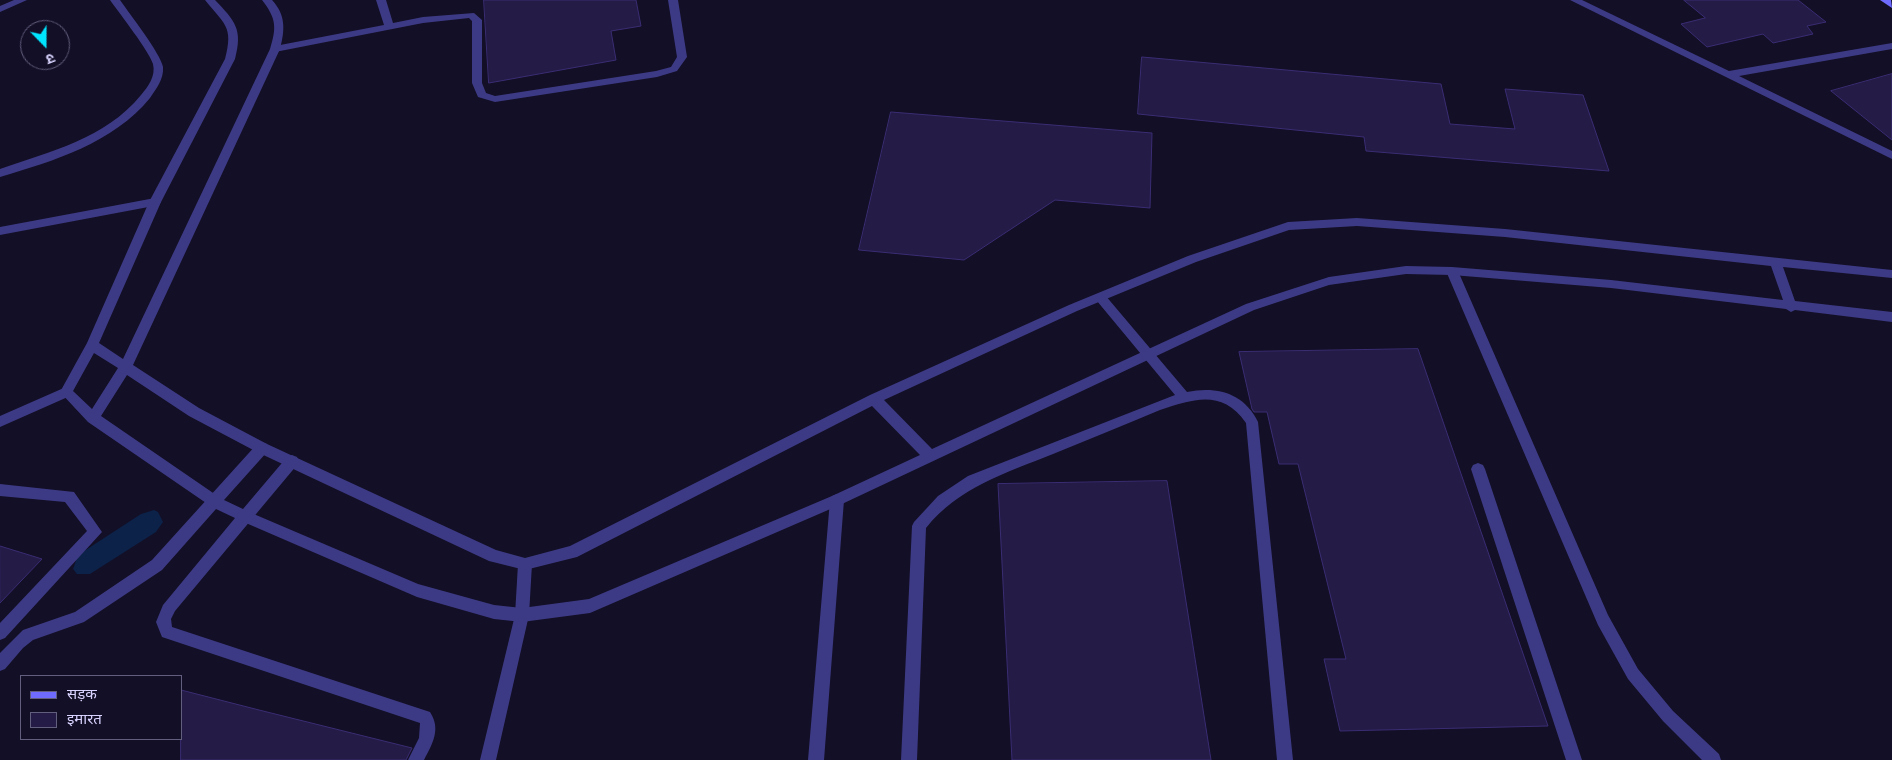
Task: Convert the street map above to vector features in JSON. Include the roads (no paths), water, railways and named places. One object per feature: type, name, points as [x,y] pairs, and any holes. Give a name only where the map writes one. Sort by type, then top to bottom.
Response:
[{"type":"main road","points":[[1885,0],[1892,5]]},
{"type":"street","points":[[0,9],[22,0]]},
{"type":"street","points":[[0,173],[96,139],[119,125],[136,111],[156,81],[160,71],[157,62],[115,0]]},
{"type":"street","points":[[0,422],[66,392],[92,345],[124,269],[156,202],[230,60],[236,38],[231,23],[210,0]]},
{"type":"street","points":[[93,418],[125,368],[275,49],[280,31],[279,15],[267,0]]},
{"type":"street","points":[[381,0],[390,27]]},
{"type":"street","points":[[275,49],[424,20],[471,15],[477,20],[477,83],[482,95],[495,98],[657,74],[674,69],[682,57],[673,0]]},
{"type":"street","points":[[1575,0],[1727,76],[1892,155]]},
{"type":"street","points":[[1727,76],[1892,46]]},
{"type":"street","points":[[0,231],[156,202]]},
{"type":"street","points":[[92,345],[194,412],[262,448],[494,556],[525,564],[572,552],[874,399],[1073,308],[1192,259],[1288,226],[1357,222],[1505,233],[1892,274]]},
{"type":"street","points":[[1776,263],[1791,307]]},
{"type":"street","points":[[66,392],[93,418],[214,501],[244,516],[417,590],[494,612],[522,615],[590,606],[837,500],[1148,352],[1250,307],[1329,281],[1406,270],[1452,270],[1610,284],[1791,307],[1892,317]]},
{"type":"street","points":[[1452,270],[1603,620],[1633,674],[1668,716],[1713,760]]},
{"type":"street","points":[[1101,298],[1184,397]]},
{"type":"street","points":[[908,760],[919,526],[934,505],[952,491],[973,480],[1184,397],[1209,394],[1230,398],[1245,408],[1252,422],[1285,760]]},
{"type":"street","points":[[874,399],[930,456]]},
{"type":"street","points":[[0,664],[18,643],[28,635],[79,617],[157,565],[173,550],[262,448]]},
{"type":"street","points":[[292,461],[170,606],[163,616],[163,624],[167,632],[424,717],[429,722],[429,729],[416,760]]},
{"type":"street","points":[[1478,469],[1574,760]]},
{"type":"street","points":[[0,490],[69,496],[95,532],[0,633]]},
{"type":"street","points":[[816,760],[837,500]]},
{"type":"street","points":[[488,760],[522,615],[525,564]]},
{"type":"water","points":[[154,510],[158,512],[163,522],[156,532],[90,574],[77,574],[73,569],[78,555],[141,514]]}]
